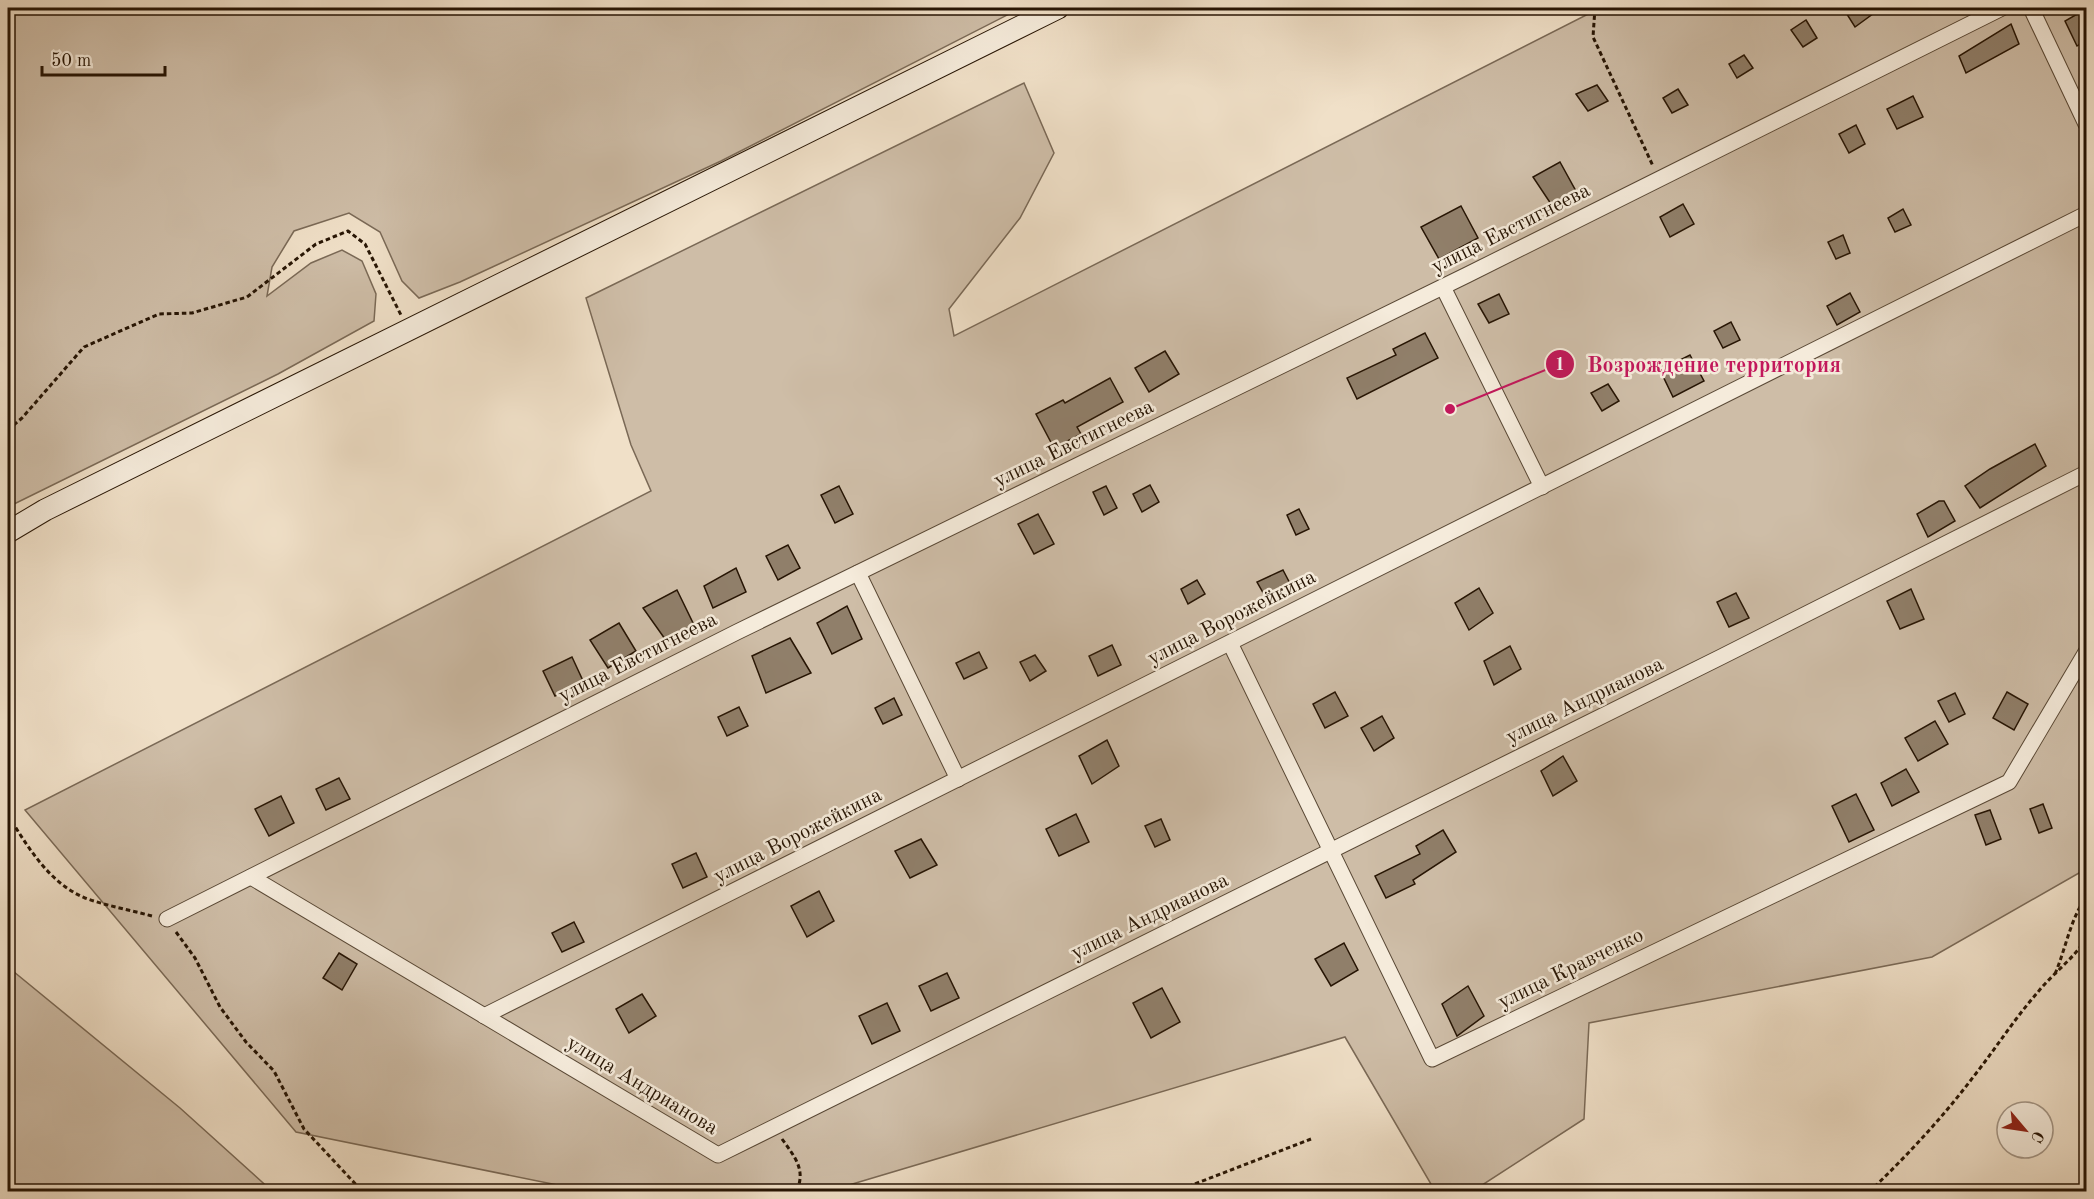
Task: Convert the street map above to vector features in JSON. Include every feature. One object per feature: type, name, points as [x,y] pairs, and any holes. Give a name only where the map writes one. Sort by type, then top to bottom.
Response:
[{"type":"main road","points":[[8,531],[45,510],[1058,8]]},
{"type":"street","name":"улица Евстигнеева","points":[[167,919],[858,573],[1443,287],[2002,8]]},
{"type":"street","points":[[2031,8],[2086,124]]},
{"type":"street","name":"улица Ворожейкина","points":[[484,1016],[2086,214]]},
{"type":"street","points":[[1443,287],[1542,487]]},
{"type":"street","name":"улица Андрианова","points":[[251,877],[718,1155],[1721,657],[2086,473]]},
{"type":"street","points":[[858,573],[958,779]]},
{"type":"street","name":"улица Кравченко","points":[[1230,643],[1432,1059],[2009,782],[2086,652]]},
{"type":"path","points":[[1595,8],[1593,37],[1659,179]]},
{"type":"path","points":[[8,430],[22,418],[84,347],[159,314],[192,313],[247,297],[316,244],[348,231],[366,244],[409,330]]},
{"type":"path","points":[[8,815],[45,868],[59,882],[84,897],[167,919],[195,958],[220,1007],[246,1042],[274,1071],[304,1129],[363,1191]]},
{"type":"path","points":[[2053,978],[2062,957],[2067,935],[2086,897]]},
{"type":"path","points":[[1869,1191],[1937,1120],[1972,1079],[2038,990],[2053,978],[2086,938]]},
{"type":"path","points":[[773,1128],[799,1163],[800,1183],[796,1191]]},
{"type":"path","points":[[1174,1191],[1311,1139]]},
{"type":"shaded area","points":[[8,8],[1021,8],[721,161],[460,282],[419,298],[402,281],[380,232],[349,213],[294,231],[272,267],[267,296],[311,263],[342,250],[362,261],[376,294],[374,321],[278,374],[8,507]]},
{"type":"shaded area","points":[[1600,8],[2086,8],[2086,869],[1932,957],[1589,1023],[1584,1119],[1473,1191],[1435,1191],[1345,1037],[829,1191],[587,1191],[296,1132],[25,810],[651,491],[631,445],[586,298],[1024,83],[1054,153],[1020,218],[949,309],[954,336]]},
{"type":"shaded area","points":[[8,967],[180,1108],[272,1191],[8,1191]]},
{"type":"building","points":[[1843,8],[1881,8],[1855,27]]},
{"type":"building","points":[[2086,9],[2086,40],[2077,46],[2065,21]]},
{"type":"building","points":[[1806,20],[1817,38],[1803,47],[1791,30]]},
{"type":"building","points":[[2011,24],[2019,44],[1966,73],[1959,56]]},
{"type":"building","points":[[1744,55],[1753,68],[1737,78],[1729,64]]},
{"type":"building","points":[[1597,85],[1608,101],[1588,111],[1576,94]]},
{"type":"building","points":[[1678,89],[1688,105],[1672,113],[1663,98]]},
{"type":"building","points":[[1913,96],[1923,117],[1897,129],[1887,109]]},
{"type":"building","points":[[1856,125],[1865,144],[1849,153],[1839,134]]},
{"type":"building","points":[[1560,162],[1577,193],[1551,204],[1533,177]]},
{"type":"building","points":[[1683,204],[1694,224],[1670,237],[1660,217]]},
{"type":"building","points":[[1461,206],[1478,238],[1439,259],[1421,227]]},
{"type":"building","points":[[1903,209],[1911,225],[1895,232],[1888,218]]},
{"type":"building","points":[[1843,235],[1850,253],[1836,259],[1828,242]]},
{"type":"building","points":[[1850,293],[1860,312],[1837,325],[1827,306]]},
{"type":"building","points":[[1499,294],[1509,314],[1489,323],[1478,304]]},
{"type":"building","points":[[1731,322],[1740,340],[1723,348],[1714,331]]},
{"type":"building","points":[[1425,333],[1438,358],[1357,399],[1347,378],[1396,355],[1393,349]]},
{"type":"building","points":[[1165,351],[1179,374],[1149,392],[1135,368]]},
{"type":"building","points":[[1690,355],[1704,381],[1673,397],[1660,370]]},
{"type":"building","points":[[1110,378],[1123,402],[1077,427],[1081,434],[1054,448],[1036,414],[1063,400],[1065,403]]},
{"type":"building","points":[[1608,384],[1619,401],[1602,411],[1591,393]]},
{"type":"building","points":[[2035,444],[2046,466],[1980,508],[1965,486]]},
{"type":"building","points":[[1150,485],[1159,502],[1142,512],[1133,494]]},
{"type":"building","points":[[839,486],[853,514],[835,523],[821,495]]},
{"type":"building","points":[[1106,486],[1117,508],[1104,515],[1093,492]]},
{"type":"building","points":[[1939,501],[1944,501],[1955,521],[1928,537],[1917,514]]},
{"type":"building","points":[[1299,509],[1309,529],[1296,535],[1287,515]]},
{"type":"building","points":[[1038,514],[1054,544],[1034,554],[1018,524]]},
{"type":"building","points":[[788,545],[800,568],[778,580],[766,556]]},
{"type":"building","points":[[736,568],[746,592],[713,608],[704,586]]},
{"type":"building","points":[[1283,570],[1295,593],[1269,603],[1257,582]]},
{"type":"building","points":[[1197,580],[1205,594],[1188,604],[1181,589]]},
{"type":"building","points":[[1479,588],[1493,613],[1469,630],[1455,603]]},
{"type":"building","points":[[1911,589],[1924,619],[1900,629],[1887,601]]},
{"type":"building","points":[[677,590],[694,625],[665,639],[643,608]]},
{"type":"building","points":[[1736,593],[1749,618],[1729,627],[1717,602]]},
{"type":"building","points":[[847,606],[862,639],[832,654],[817,623]]},
{"type":"building","points":[[619,623],[636,651],[608,668],[590,640]]},
{"type":"building","points":[[790,638],[811,673],[766,693],[752,656]]},
{"type":"building","points":[[1112,645],[1121,665],[1098,676],[1089,656]]},
{"type":"building","points":[[1510,646],[1521,669],[1494,685],[1484,661]]},
{"type":"building","points":[[979,652],[987,668],[964,679],[956,663]]},
{"type":"building","points":[[1035,655],[1046,671],[1030,681],[1020,662]]},
{"type":"building","points":[[572,657],[584,683],[555,696],[543,671]]},
{"type":"building","points":[[1335,692],[1348,716],[1325,728],[1313,704]]},
{"type":"building","points":[[2007,692],[2028,704],[2014,730],[1993,718]]},
{"type":"building","points":[[1955,693],[1965,714],[1949,722],[1938,701]]},
{"type":"building","points":[[894,698],[902,715],[883,724],[875,708]]},
{"type":"building","points":[[739,707],[748,726],[727,736],[718,717]]},
{"type":"building","points":[[1382,716],[1394,738],[1374,751],[1361,728]]},
{"type":"building","points":[[1935,721],[1948,744],[1918,761],[1905,738]]},
{"type":"building","points":[[1107,740],[1119,766],[1092,784],[1079,756]]},
{"type":"building","points":[[1563,756],[1577,781],[1553,796],[1541,771]]},
{"type":"building","points":[[1906,769],[1919,792],[1892,806],[1881,783]]},
{"type":"building","points":[[339,778],[350,799],[326,810],[316,789]]},
{"type":"building","points":[[1856,794],[1874,830],[1849,842],[1832,806]]},
{"type":"building","points":[[281,796],[294,823],[269,836],[255,809]]},
{"type":"building","points":[[2043,804],[2052,828],[2039,833],[2030,809]]},
{"type":"building","points":[[1990,810],[2001,839],[1986,845],[1975,815]]},
{"type":"building","points":[[1076,814],[1089,842],[1059,856],[1046,829]]},
{"type":"building","points":[[1161,819],[1170,840],[1155,847],[1145,826]]},
{"type":"building","points":[[1443,830],[1456,852],[1413,880],[1415,884],[1386,898],[1375,876],[1420,854],[1416,846]]},
{"type":"building","points":[[921,839],[937,865],[910,878],[895,851]]},
{"type":"building","points":[[696,853],[707,877],[683,888],[672,864]]},
{"type":"building","points":[[819,891],[834,921],[807,937],[791,906]]},
{"type":"building","points":[[574,922],[584,942],[562,952],[552,933]]},
{"type":"building","points":[[1344,943],[1358,970],[1331,986],[1315,959]]},
{"type":"building","points":[[339,953],[357,964],[342,990],[323,978]]},
{"type":"building","points":[[947,973],[959,998],[931,1011],[919,986]]},
{"type":"building","points":[[1468,986],[1484,1016],[1457,1036],[1442,1004]]},
{"type":"building","points":[[1162,988],[1180,1022],[1151,1038],[1133,1003]]},
{"type":"building","points":[[642,994],[656,1016],[629,1033],[616,1009]]},
{"type":"building","points":[[887,1003],[900,1031],[872,1044],[859,1016]]},
{"type":"place","name":"Возрождение территория","points":[[1450,409]]}]
